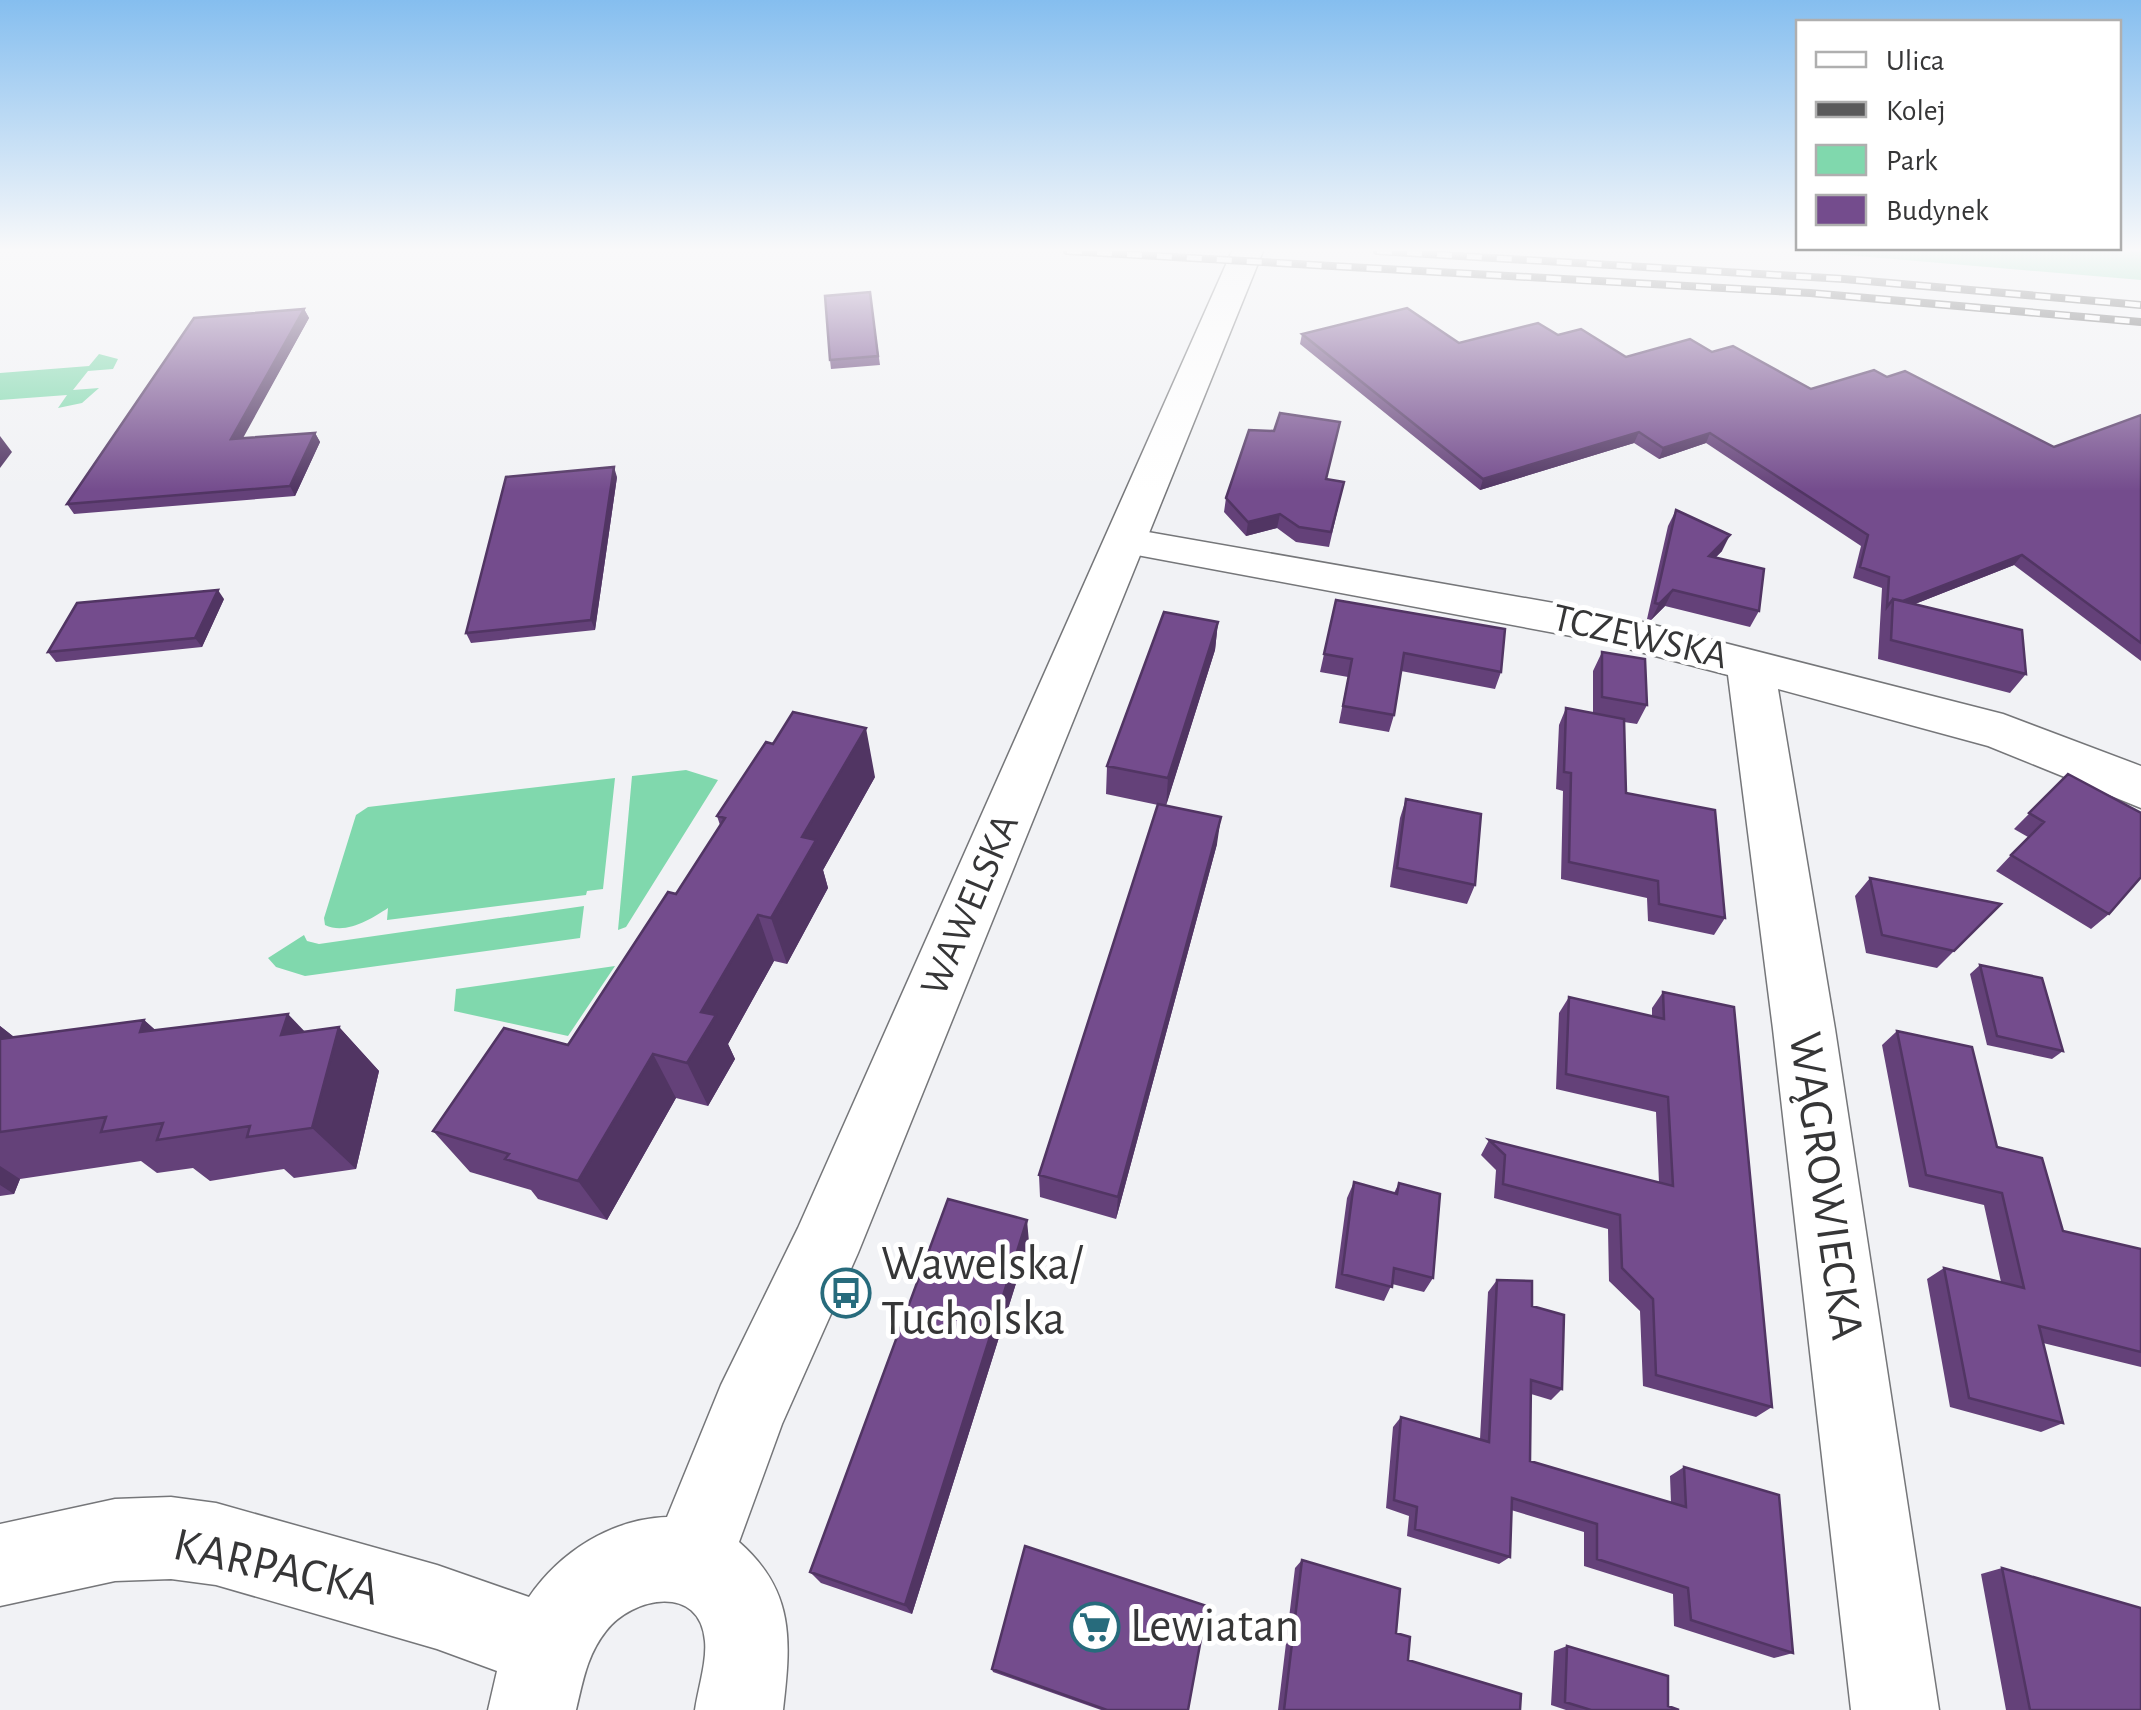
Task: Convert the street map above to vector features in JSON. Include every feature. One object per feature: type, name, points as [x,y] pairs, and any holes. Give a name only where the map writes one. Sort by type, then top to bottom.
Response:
[{"type":"street","name":"WAWELSKA","points":[[691,1558],[748,1412],[824,1253],[1214,331]]},
{"type":"street","name":"TCZEWSKA","points":[[1124,540],[1488,604],[1750,663],[2003,732],[2130,772]]},
{"type":"street","name":"WĄGROWIECKA","points":[[1750,663],[1804,1029],[1895,1710]]},
{"type":"street","name":"KARPACKA","points":[[0,1565],[115,1540],[170,1538],[216,1544],[437,1607],[539,1678]]},
{"type":"street","points":[[539,1678],[567,1610],[596,1581],[627,1563],[650,1557],[691,1558],[718,1574],[738,1601],[748,1636],[748,1677],[739,1710]]},
{"type":"green space","points":[[99,354],[118,359],[113,369],[88,371],[73,390],[99,388],[82,403],[58,408],[67,395],[0,400],[0,373],[89,366]]},
{"type":"green space","points":[[686,770],[718,780],[626,927],[618,930],[632,776]]},
{"type":"green space","points":[[615,778],[603,889],[587,891],[586,895],[387,920],[388,908],[350,927],[325,925],[356,815],[368,807]]},
{"type":"green space","points":[[584,906],[580,938],[305,976],[276,967],[268,958],[304,935],[307,941],[319,944]]},
{"type":"green space","points":[[615,966],[568,1036],[454,1011],[456,989]]},
{"type":"building","points":[[185,331],[292,331],[231,439],[315,433],[290,486],[67,504]]},
{"type":"building","points":[[828,331],[875,331],[878,356],[830,360]]},
{"type":"building","points":[[1441,331],[1459,343],[1507,331],[1551,331],[1558,335],[1584,331],[1626,357],[1690,339],[1712,352],[1733,346],[1811,389],[1874,370],[1887,377],[1905,371],[2054,447],[2141,415],[2141,643],[2022,555],[1903,601],[1893,599],[1887,607],[1889,577],[1860,567],[1868,535],[1710,433],[1663,448],[1639,432],[1483,479],[1302,334]]},
{"type":"building","points":[[1280,413],[1340,422],[1326,479],[1344,482],[1331,532],[1299,527],[1280,514],[1248,522],[1226,498],[1249,430],[1274,431]]},
{"type":"building","points":[[614,467],[591,620],[466,633],[506,477]]},
{"type":"building","points":[[1676,510],[1730,535],[1709,556],[1764,569],[1759,611],[1673,590],[1659,604],[1655,603]]},
{"type":"building","points":[[218,590],[195,638],[48,652],[77,603]]},
{"type":"building","points":[[1893,599],[2022,630],[2026,674],[1891,640]]},
{"type":"building","points":[[1336,600],[1505,629],[1501,672],[1404,653],[1394,715],[1343,706],[1352,659],[1324,654]]},
{"type":"building","points":[[1164,612],[1218,622],[1168,778],[1107,766]]},
{"type":"building","points":[[1602,652],[1645,659],[1647,705],[1602,697]]},
{"type":"building","points":[[1566,708],[1624,719],[1626,793],[1715,810],[1725,918],[1659,904],[1658,881],[1569,862],[1571,773],[1564,772]]},
{"type":"building","points":[[793,712],[866,728],[802,837],[816,840],[771,918],[758,915],[701,1012],[716,1015],[687,1063],[653,1054],[578,1181],[505,1159],[509,1154],[433,1131],[504,1028],[568,1045],[668,892],[676,894],[725,818],[717,816],[766,742],[773,744]]},
{"type":"building","points":[[2068,774],[2141,813],[2141,877],[2109,914],[2011,855],[2044,822],[2029,813]]},
{"type":"building","points":[[1406,799],[1481,814],[1475,885],[1397,868]]},
{"type":"building","points":[[1158,804],[1221,817],[1118,1197],[1039,1175]]},
{"type":"building","points":[[1870,878],[2001,904],[1954,951],[1882,935]]},
{"type":"building","points":[[1980,965],[2042,978],[2063,1051],[1997,1036]]},
{"type":"building","points":[[1663,992],[1734,1007],[1772,1407],[1656,1375],[1653,1299],[1622,1268],[1620,1215],[1503,1184],[1505,1155],[1489,1140],[1673,1186],[1668,1097],[1566,1074],[1569,997],[1664,1019]]},
{"type":"building","points":[[288,1014],[281,1035],[339,1027],[312,1128],[247,1137],[250,1126],[157,1140],[163,1123],[101,1132],[106,1117],[0,1132],[0,1039],[144,1020],[140,1032]]},
{"type":"building","points":[[1897,1031],[1972,1047],[1997,1147],[2042,1158],[2063,1231],[2141,1249],[2141,1352],[2039,1326],[2063,1423],[1969,1398],[1944,1268],[2024,1288],[2002,1193],[1926,1175]]},
{"type":"building","points":[[1354,1182],[1397,1194],[1399,1183],[1440,1194],[1433,1278],[1394,1268],[1392,1287],[1342,1274]]},
{"type":"building","points":[[948,1199],[1027,1220],[905,1605],[810,1572]]},
{"type":"building","points":[[1497,1280],[1532,1281],[1532,1306],[1564,1315],[1562,1389],[1531,1380],[1530,1461],[1686,1507],[1684,1467],[1779,1495],[1793,1653],[1691,1620],[1688,1588],[1597,1559],[1597,1524],[1512,1498],[1510,1557],[1415,1529],[1417,1507],[1394,1500],[1401,1417],[1489,1442]]},
{"type":"building","points":[[1025,1546],[1207,1606],[1188,1710],[1107,1710],[992,1669]]},
{"type":"building","points":[[1302,1560],[1400,1589],[1396,1633],[1410,1637],[1408,1660],[1521,1694],[1520,1710],[1284,1710]]},
{"type":"building","points":[[2002,1568],[2141,1608],[2141,1710],[2030,1710]]},
{"type":"building","points":[[1567,1646],[1668,1676],[1668,1706],[1679,1710],[1591,1710],[1565,1702]]},
{"type":"place","name":"Wawelska/ Tucholska","points":[[846,1293]]},
{"type":"place","name":"Lewiatan","points":[[1095,1627]]}]
